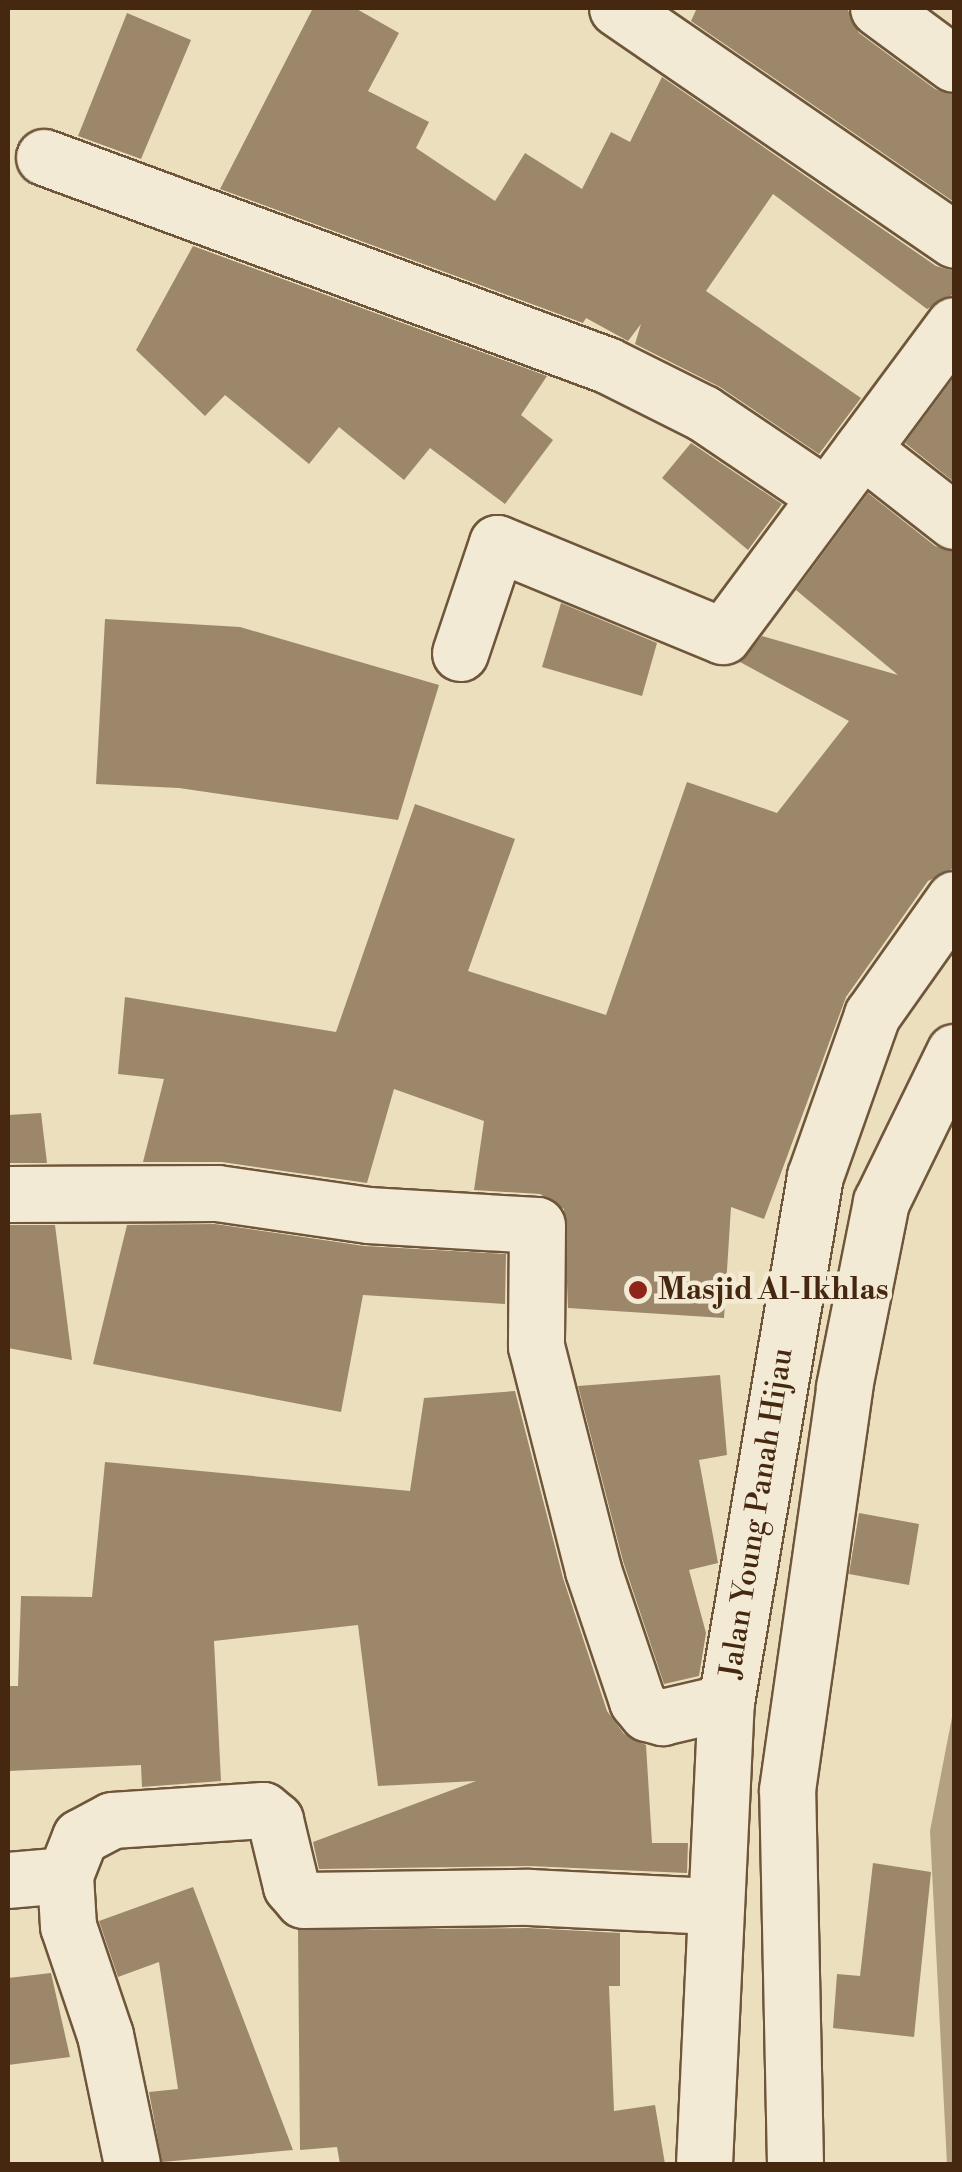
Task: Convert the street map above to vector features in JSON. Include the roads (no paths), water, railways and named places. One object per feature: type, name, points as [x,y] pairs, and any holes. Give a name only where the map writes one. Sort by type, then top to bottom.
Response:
[{"type":"street","points":[[617,8],[954,240]]},
{"type":"street","points":[[878,8],[954,64]]},
{"type":"street","points":[[44,157],[607,365],[703,413],[823,494]]},
{"type":"street","points":[[460,653],[498,543],[723,636],[823,494],[862,450],[954,325]]},
{"type":"street","points":[[862,450],[954,521]]},
{"type":"street","name":"Jalan Young Panah Hijau","points":[[704,2164],[712,1906],[726,1702],[815,1176],[872,1015],[954,899]]},
{"type":"street","points":[[796,2164],[787,1790],[838,1426],[882,1202],[954,1052]]},
{"type":"street","points":[[8,1194],[217,1193],[368,1216],[537,1225],[536,1346],[593,1570],[637,1701],[647,1713],[662,1716],[726,1702]]},
{"type":"street","points":[[132,2164],[104,2035],[68,1926],[64,1875],[80,1837],[112,1820],[251,1806],[275,1820],[291,1886],[303,1900],[529,1898],[712,1906]]},
{"type":"street","points":[[8,1880],[64,1875]]},
{"type":"place","name":"Masjid Al-Ikhlas","points":[[638,1290]]}]
